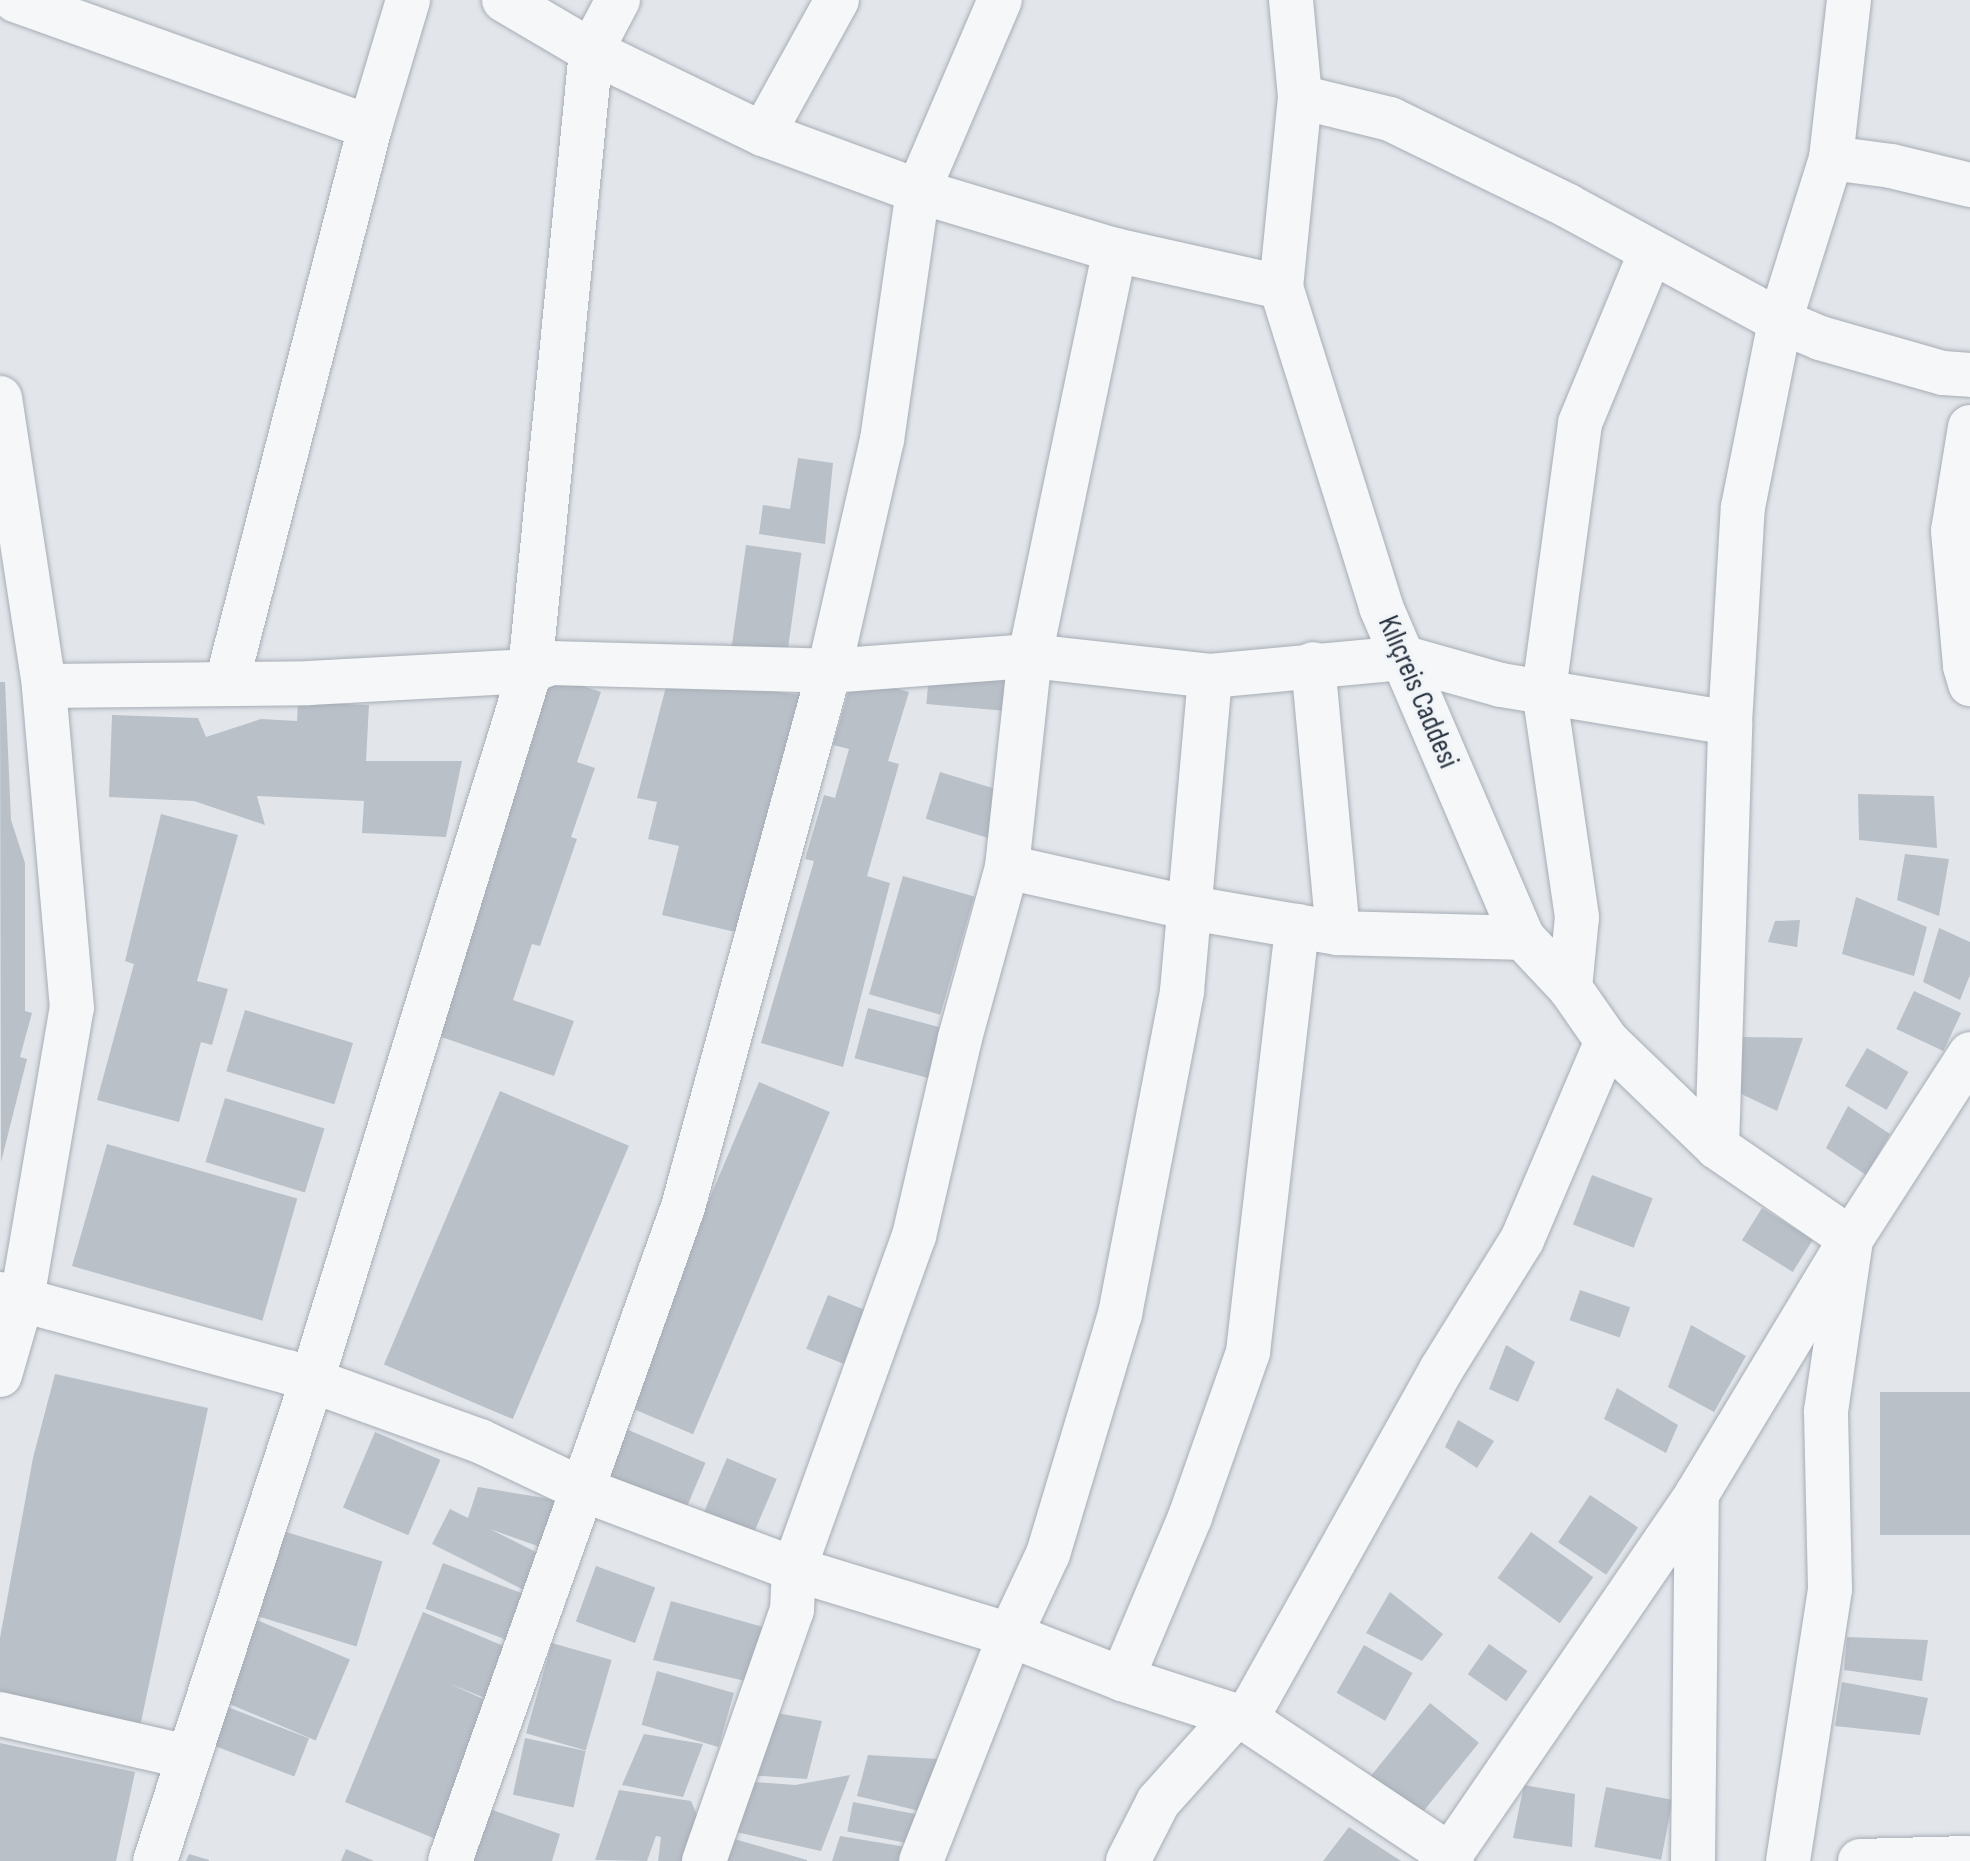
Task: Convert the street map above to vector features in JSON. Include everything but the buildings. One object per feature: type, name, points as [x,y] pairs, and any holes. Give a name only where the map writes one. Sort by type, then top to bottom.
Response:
[{"type":"street","points":[[15,0],[370,127]]},
{"type":"street","points":[[227,682],[370,127],[408,0]]},
{"type":"street","points":[[504,0],[591,51],[763,134],[918,191],[1115,250],[1281,287]]},
{"type":"street","points":[[155,1861],[312,1380],[530,671],[591,51],[618,0]]},
{"type":"street","points":[[763,134],[837,0]]},
{"type":"street","points":[[450,1861],[683,1207],[829,671],[882,440],[918,191],[1000,0]]},
{"type":"street","name":"Kılıçreis Caddesi","points":[[1291,0],[1300,97],[1281,287],[1381,607],[1523,938],[1570,988],[1607,1041],[1717,1147],[1851,1239]]},
{"type":"street","points":[[1717,1147],[1730,723],[1743,507],[1780,321],[1831,158],[1849,0]]},
{"type":"street","points":[[1300,97],[1390,119],[1568,206],[1780,321],[1820,338],[1943,373],[1970,375]]},
{"type":"street","points":[[1831,158],[1891,166],[1970,185]]},
{"type":"street","points":[[704,1861],[792,1610],[794,1569],[914,1236],[960,1038],[1007,867],[1030,656],[1115,250]]},
{"type":"street","points":[[1570,988],[1577,917],[1544,690],[1580,423],[1651,252]]},
{"type":"street","points":[[0,398],[44,686],[72,1008],[11,1297],[0,1375]]},
{"type":"street","points":[[1970,427],[1961,532],[1965,666],[1970,684]]},
{"type":"street","points":[[44,686],[309,683],[530,671],[551,663],[829,671],[1030,656],[1210,676],[1313,664],[1405,658],[1501,685],[1730,723]]},
{"type":"street","points":[[1122,1679],[1190,1517],[1248,1352],[1317,929],[1313,664]]},
{"type":"street","points":[[921,1861],[1010,1635],[1048,1554],[1120,1314],[1182,991],[1210,676]]},
{"type":"street","points":[[1007,867],[1191,908],[1317,929],[1523,938]]},
{"type":"street","points":[[1128,1861],[1158,1802],[1241,1717],[1441,1370],[1522,1240],[1607,1041]]},
{"type":"street","points":[[11,1297],[312,1380],[480,1441],[581,1489],[794,1569],[1010,1635],[1122,1679],[1241,1717],[1449,1859],[1697,1494],[1851,1239],[1963,1078]]},
{"type":"street","points":[[1788,1861],[1830,1589],[1826,1411],[1851,1239]]},
{"type":"street","points":[[1693,1861],[1697,1494]]},
{"type":"street","points":[[0,1714],[188,1757]]},
{"type":"street","points":[[1860,1861],[1970,1858]]}]
